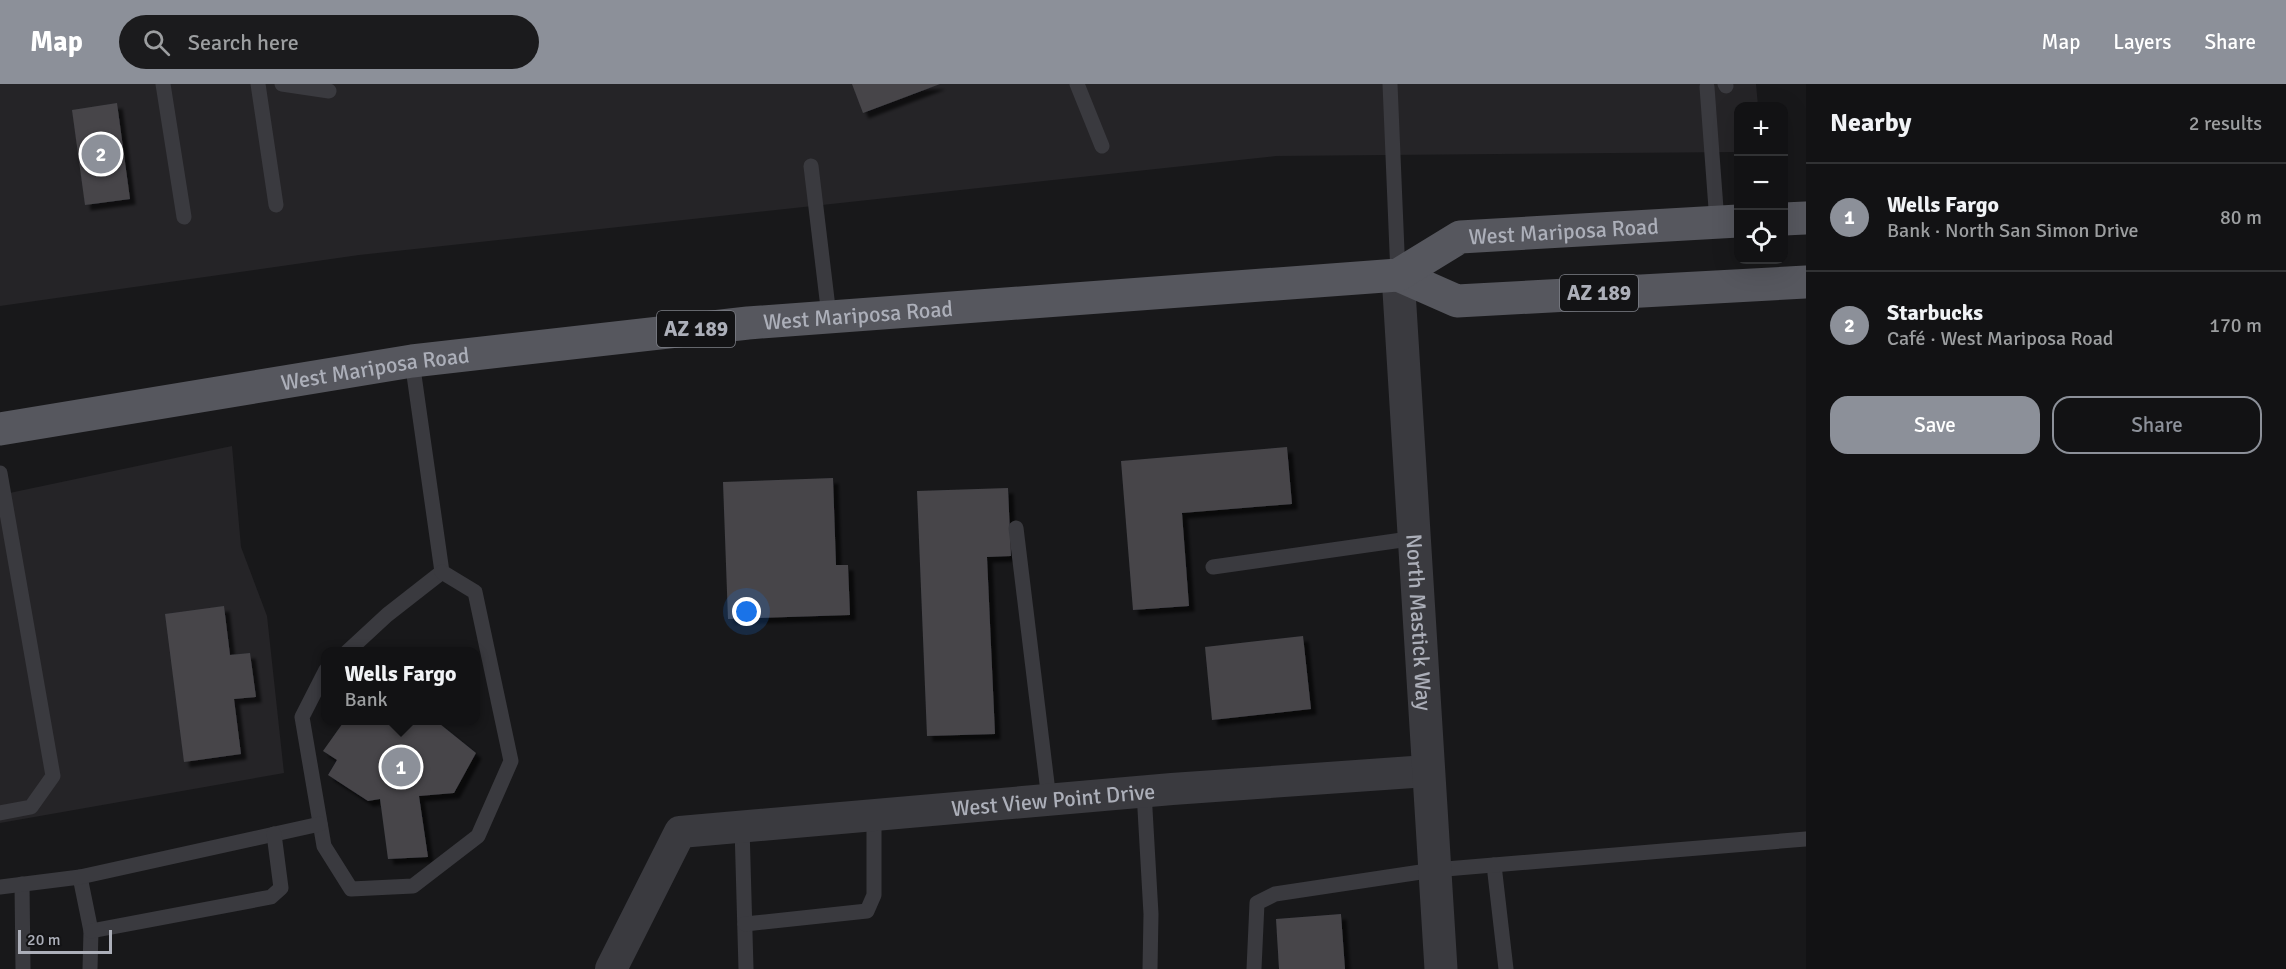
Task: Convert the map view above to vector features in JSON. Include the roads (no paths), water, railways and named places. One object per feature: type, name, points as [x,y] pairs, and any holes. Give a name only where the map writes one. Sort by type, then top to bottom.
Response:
[{"type":"main road","points":[[1788,219],[1806,218]]},
{"type":"main road","name":"West Mariposa Road","points":[[0,429],[412,361],[748,323],[1398,275],[1460,237],[1728,222]]},
{"type":"main road","name":"West Mariposa Road","points":[[1398,275],[1457,301],[1806,282]]},
{"type":"street","name":"North Mastick Way","points":[[1398,275],[1441,969]]},
{"type":"street","name":"West View Point Drive","points":[[611,969],[680,832],[1144,792],[1427,771]]},
{"type":"lane","points":[[163,84],[184,217]]},
{"type":"lane","points":[[258,84],[276,205]]},
{"type":"lane","points":[[282,84],[329,91]]},
{"type":"lane","points":[[1077,84],[1102,146]]},
{"type":"lane","points":[[1390,84],[1398,275]]},
{"type":"lane","points":[[1707,87],[1728,222]]},
{"type":"lane","points":[[811,166],[829,316]]},
{"type":"lane","points":[[412,361],[442,572]]},
{"type":"lane","points":[[0,473],[53,776],[31,807],[0,813]]},
{"type":"lane","points":[[1017,528],[1049,800]]},
{"type":"lane","points":[[1213,567],[1416,538]]},
{"type":"lane","points":[[351,647],[387,615],[442,572]]},
{"type":"lane","points":[[321,680],[302,717],[324,846],[351,889],[413,886],[478,836],[511,761],[475,592],[442,572]]},
{"type":"lane","points":[[1144,792],[1151,914],[1150,969]]},
{"type":"lane","points":[[745,924],[867,911],[874,895],[874,815]]},
{"type":"lane","points":[[0,887],[80,877],[320,824]]},
{"type":"lane","points":[[742,826],[746,969]]},
{"type":"lane","points":[[91,932],[271,897],[281,888],[274,834]]},
{"type":"lane","points":[[1254,969],[1257,903],[1275,894],[1434,870],[1806,838]]},
{"type":"lane","points":[[1494,865],[1506,969]]},
{"type":"lane","points":[[80,877],[91,932],[90,969]]},
{"type":"lane","points":[[22,885],[23,969]]},
{"type":"place","name":"Starbucks","points":[[101,154]]},
{"type":"place","name":"Wells Fargo","points":[[401,767]]}]
